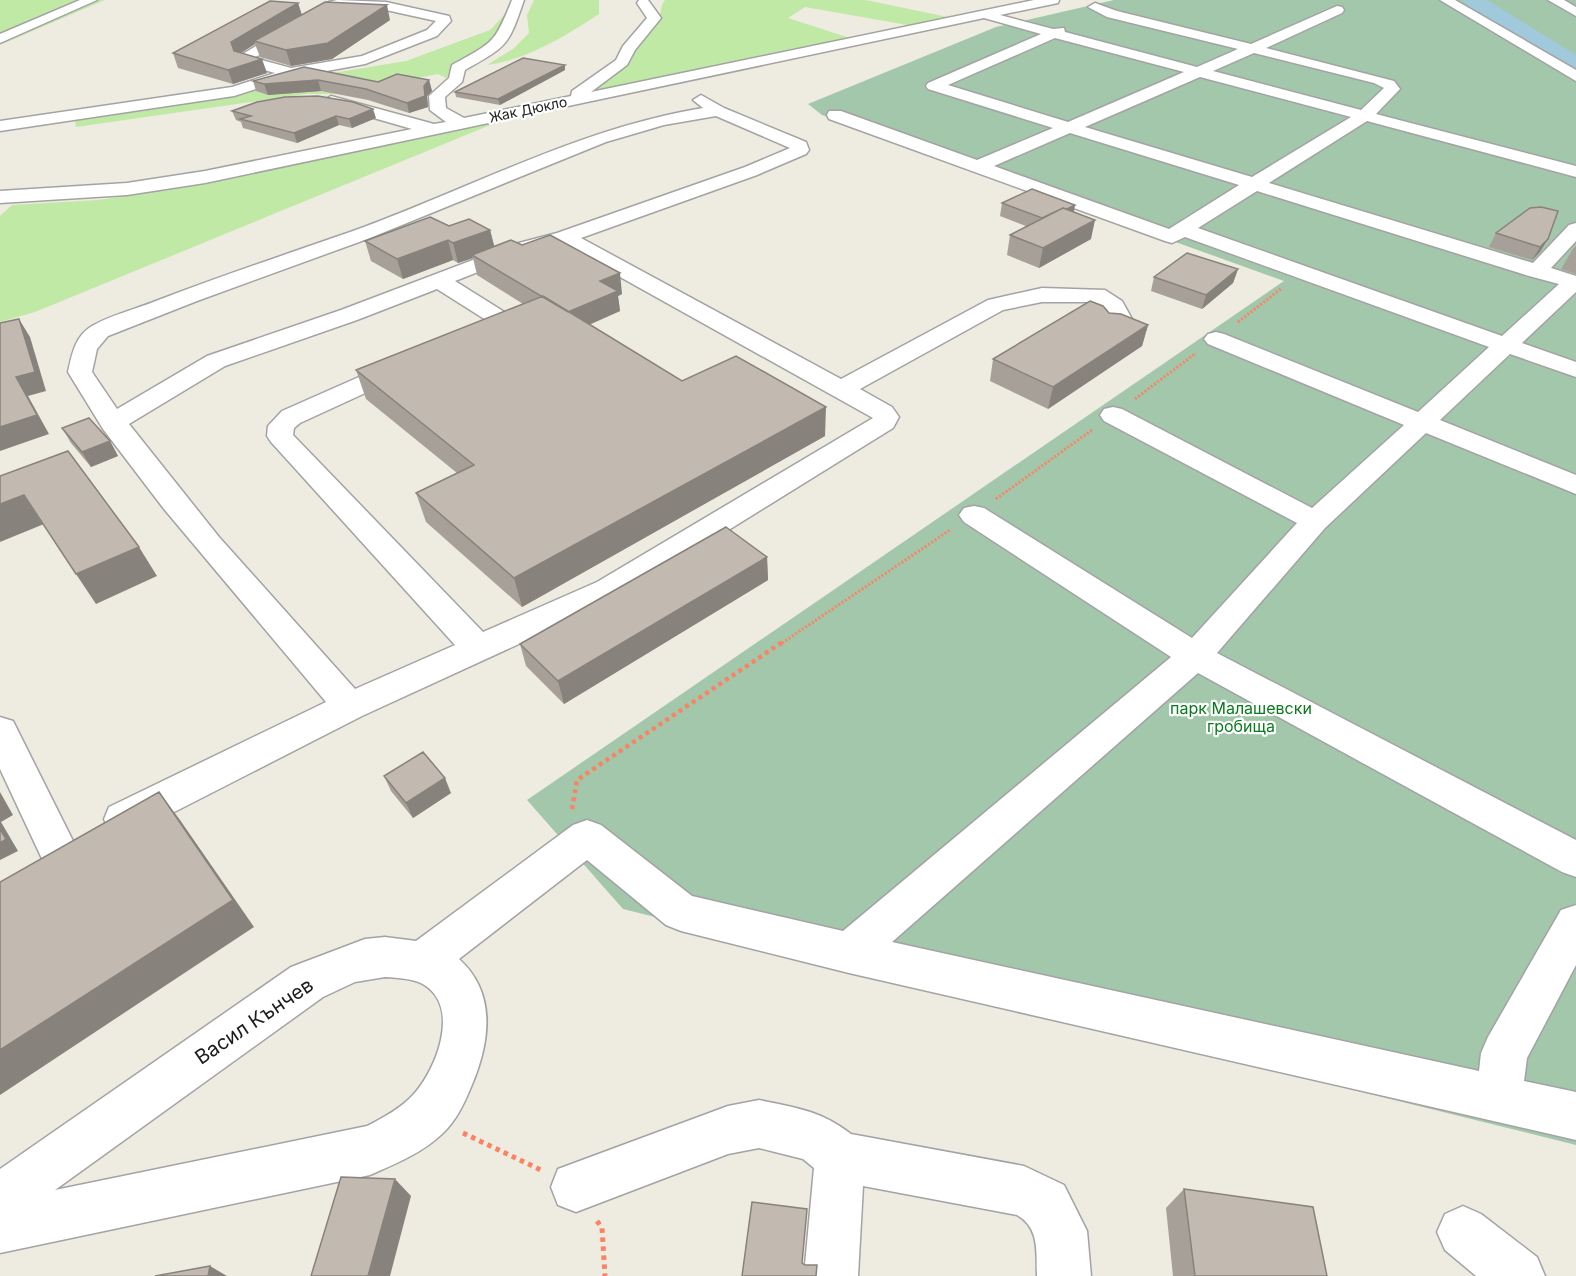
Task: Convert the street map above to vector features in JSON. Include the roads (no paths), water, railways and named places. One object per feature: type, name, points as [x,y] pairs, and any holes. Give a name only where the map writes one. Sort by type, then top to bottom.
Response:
[{"type":"street","points":[[0,39],[91,0]]},
{"type":"street","points":[[461,123],[438,110],[437,96],[457,79],[457,68],[496,46],[505,34],[518,0]]},
{"type":"street","name":"Жак Дюкло","points":[[0,197],[127,189],[205,177],[1053,0]]},
{"type":"street","points":[[1446,0],[1576,76]]},
{"type":"street","points":[[1554,0],[1576,12]]},
{"type":"street","points":[[0,126],[195,99],[234,91],[291,73],[365,60],[432,33],[444,19],[386,6],[355,3],[334,5],[245,57],[245,60],[291,73]]},
{"type":"street","points":[[569,101],[622,62],[628,49],[654,18],[644,3]]},
{"type":"street","points":[[835,115],[1172,237],[1182,229],[1255,184],[1364,116],[1392,89],[1389,84],[1379,80],[1112,8],[1086,22],[1051,33],[934,86],[1068,128],[1255,184],[1574,282],[1572,289],[1422,421],[1315,521],[1195,656],[849,953]]},
{"type":"street","points":[[977,167],[1337,10]]},
{"type":"street","points":[[984,14],[1576,172]]},
{"type":"street","points":[[965,33],[1009,21]]},
{"type":"street","points":[[899,32],[931,42]]},
{"type":"street","points":[[833,46],[857,55],[878,52]]},
{"type":"street","points":[[112,423],[216,362],[522,248],[564,237],[751,171],[800,150],[800,146],[718,111],[666,81]]},
{"type":"street","points":[[312,99],[362,107],[434,129]]},
{"type":"street","points":[[0,141],[245,106]]},
{"type":"street","points":[[350,706],[181,509],[112,423],[80,372],[85,347],[100,331],[189,296],[363,234],[600,138],[662,120],[718,111]]},
{"type":"street","points":[[1182,229],[1576,370]]},
{"type":"street","points":[[1537,271],[1576,229]]},
{"type":"street","points":[[0,731],[69,846],[350,706],[608,590],[884,422],[886,417],[883,412],[564,237]]},
{"type":"street","points":[[438,280],[498,318],[499,321],[291,417],[281,426],[280,436],[479,648]]},
{"type":"street","points":[[840,390],[996,305],[1042,295],[1097,294],[1114,306],[1122,319],[1112,327]]},
{"type":"street","points":[[1216,339],[1576,485]]},
{"type":"street","points":[[1113,415],[1315,521]]},
{"type":"street","points":[[974,515],[1195,656],[1576,860]]},
{"type":"street","points":[[421,963],[579,825],[681,912],[849,953],[1576,1116]]},
{"type":"street","points":[[1498,1097],[1504,1053],[1576,924]]},
{"type":"street","name":"Васил Кънчев","points":[[0,1199],[307,982],[342,966],[384,957],[421,963],[449,975],[464,998],[466,1035],[454,1075],[427,1116],[402,1135],[370,1150],[0,1227]]},
{"type":"street","points":[[576,1187],[728,1130],[759,1124],[815,1137],[840,1157],[1024,1191],[1046,1203],[1061,1231],[1064,1276]]},
{"type":"street","points":[[831,1276],[840,1157]]},
{"type":"street","points":[[1463,1232],[1518,1276]]},
{"type":"water","points":[[1462,0],[1487,0],[1576,55],[1576,69],[1471,8]]},
{"type":"park label","name":"парк Малашевски гробища","points":[[1241,717]]}]
